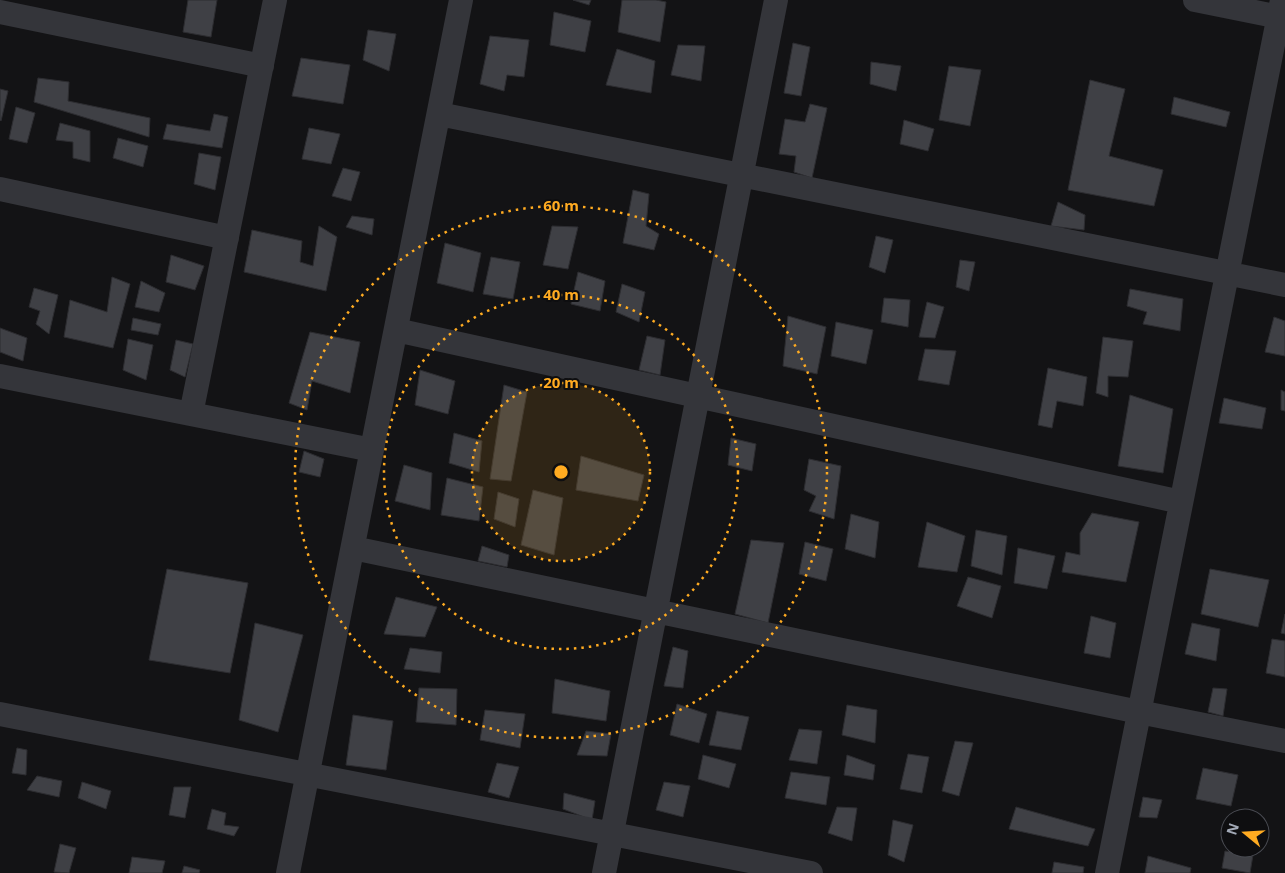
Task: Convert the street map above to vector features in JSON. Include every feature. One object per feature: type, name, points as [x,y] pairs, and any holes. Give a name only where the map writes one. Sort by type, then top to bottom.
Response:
[{"type":"street","points":[[191,414],[275,0]]},
{"type":"street","points":[[288,873],[461,0]]},
{"type":"street","points":[[604,873],[776,0]]},
{"type":"street","points":[[1107,873],[1227,273],[1282,12],[1195,0]]},
{"type":"street","points":[[0,12],[262,66]]},
{"type":"street","points":[[439,114],[1285,285]]},
{"type":"street","points":[[0,189],[227,238]]},
{"type":"street","points":[[396,330],[1181,502]]},
{"type":"street","points":[[0,376],[372,450]]},
{"type":"street","points":[[352,548],[1285,742]]},
{"type":"street","points":[[0,714],[811,873]]},
{"type":"building","points":[[188,0],[217,0],[211,37],[183,32]]},
{"type":"building","points":[[573,0],[591,0],[589,5]]},
{"type":"building","points":[[622,0],[656,0],[666,2],[660,42],[618,32]]},
{"type":"building","points":[[554,12],[591,21],[585,52],[550,45]]},
{"type":"building","points":[[368,30],[396,34],[389,71],[363,60]]},
{"type":"building","points":[[490,36],[529,40],[524,77],[507,75],[504,91],[480,84]]},
{"type":"building","points":[[793,43],[810,47],[801,96],[784,93]]},
{"type":"building","points":[[678,45],[705,46],[701,81],[671,75]]},
{"type":"building","points":[[617,49],[655,61],[651,93],[606,85]]},
{"type":"building","points":[[301,58],[350,65],[343,104],[292,96]]},
{"type":"building","points":[[871,62],[901,66],[896,91],[870,84]]},
{"type":"building","points":[[949,66],[981,70],[970,126],[939,120]]},
{"type":"building","points":[[38,78],[69,82],[68,101],[150,118],[149,137],[34,102]]},
{"type":"building","points":[[1090,80],[1125,89],[1109,156],[1163,170],[1154,206],[1068,190]]},
{"type":"building","points":[[0,89],[8,91],[1,121],[0,120]]},
{"type":"building","points":[[1174,97],[1230,112],[1226,127],[1171,114]]},
{"type":"building","points":[[810,104],[827,108],[812,178],[794,172],[796,156],[779,154],[785,119],[805,122]]},
{"type":"building","points":[[16,107],[35,113],[27,143],[9,139]]},
{"type":"building","points":[[214,114],[228,117],[222,148],[163,139],[167,124],[210,131]]},
{"type":"building","points":[[904,120],[934,129],[928,151],[900,144]]},
{"type":"building","points":[[60,123],[90,131],[90,162],[73,158],[73,142],[56,140]]},
{"type":"building","points":[[309,128],[340,134],[331,164],[302,159]]},
{"type":"building","points":[[118,138],[148,146],[143,167],[113,158]]},
{"type":"building","points":[[199,153],[221,157],[215,190],[194,184]]},
{"type":"building","points":[[343,168],[360,172],[351,201],[332,196]]},
{"type":"building","points":[[633,190],[649,194],[646,226],[659,234],[654,250],[623,243]]},
{"type":"building","points":[[1058,202],[1085,215],[1084,230],[1051,226]]},
{"type":"building","points":[[352,216],[374,219],[372,235],[346,227]]},
{"type":"building","points":[[319,226],[337,237],[326,291],[244,272],[252,230],[302,241],[300,262],[313,266]]},
{"type":"building","points":[[552,226],[578,227],[568,269],[543,265]]},
{"type":"building","points":[[876,236],[893,240],[885,273],[869,267]]},
{"type":"building","points":[[445,243],[481,253],[473,292],[437,283]]},
{"type":"building","points":[[171,255],[204,266],[195,290],[166,282]]},
{"type":"building","points":[[491,257],[520,262],[513,299],[483,294]]},
{"type":"building","points":[[960,260],[975,262],[969,291],[956,287]]},
{"type":"building","points":[[578,272],[605,281],[600,311],[571,304]]},
{"type":"building","points":[[112,277],[130,284],[113,348],[64,337],[70,300],[107,312]]},
{"type":"building","points":[[141,281],[165,293],[159,312],[135,307]]},
{"type":"building","points":[[622,284],[645,292],[639,322],[616,312]]},
{"type":"building","points":[[34,288],[58,295],[49,334],[36,324],[40,311],[29,307]]},
{"type":"building","points":[[1130,289],[1183,299],[1180,331],[1143,324],[1147,312],[1127,306]]},
{"type":"building","points":[[884,298],[910,300],[908,327],[881,322]]},
{"type":"building","points":[[927,302],[944,307],[935,338],[919,337]]},
{"type":"building","points":[[788,316],[826,327],[817,374],[783,366]]},
{"type":"building","points":[[1274,317],[1285,321],[1285,356],[1265,352]]},
{"type":"building","points":[[133,318],[161,324],[158,335],[131,330]]},
{"type":"building","points":[[836,322],[873,330],[866,364],[831,356]]},
{"type":"building","points":[[0,328],[27,338],[23,361],[0,352]]},
{"type":"building","points":[[310,332],[360,342],[350,393],[312,381],[307,410],[289,403]]},
{"type":"building","points":[[647,336],[665,340],[660,375],[639,370]]},
{"type":"building","points":[[1103,337],[1133,341],[1128,377],[1108,376],[1108,397],[1096,393]]},
{"type":"building","points":[[128,339],[153,345],[146,380],[123,370]]},
{"type":"building","points":[[176,340],[193,344],[185,377],[170,370]]},
{"type":"building","points":[[925,349],[956,351],[949,385],[918,380]]},
{"type":"building","points":[[1048,368],[1087,377],[1083,406],[1057,401],[1052,428],[1038,425]]},
{"type":"building","points":[[420,370],[455,381],[448,414],[415,405]]},
{"type":"building","points":[[504,385],[527,392],[511,481],[490,479]]},
{"type":"building","points":[[1281,390],[1285,392],[1285,411],[1281,410]]},
{"type":"building","points":[[1130,395],[1173,409],[1163,473],[1118,466]]},
{"type":"building","points":[[1224,398],[1266,408],[1262,429],[1219,423]]},
{"type":"building","points":[[454,433],[482,441],[479,472],[449,463]]},
{"type":"building","points":[[731,438],[756,444],[752,471],[728,465]]},
{"type":"building","points":[[304,451],[324,459],[320,477],[299,472]]},
{"type":"building","points":[[581,456],[644,475],[638,501],[576,490]]},
{"type":"building","points":[[809,459],[841,466],[834,519],[809,511],[816,496],[804,490]]},
{"type":"building","points":[[404,465],[432,473],[430,510],[395,501]]},
{"type":"building","points":[[447,478],[483,487],[479,521],[441,515]]},
{"type":"building","points":[[533,490],[563,498],[554,555],[521,545]]},
{"type":"building","points":[[498,492],[519,499],[515,527],[494,519]]},
{"type":"building","points":[[1092,513],[1139,522],[1126,582],[1062,572],[1066,552],[1080,555],[1080,533]]},
{"type":"building","points":[[851,514],[879,522],[875,558],[845,549]]},
{"type":"building","points":[[927,522],[965,536],[957,572],[918,567]]},
{"type":"building","points":[[976,530],[1007,536],[1002,575],[971,566]]},
{"type":"building","points":[[751,540],[784,543],[768,623],[735,614]]},
{"type":"building","points":[[805,542],[833,549],[826,581],[799,574]]},
{"type":"building","points":[[482,546],[509,555],[507,567],[478,561]]},
{"type":"building","points":[[1018,548],[1055,556],[1047,589],[1014,583]]},
{"type":"building","points":[[167,569],[248,583],[230,673],[149,660]]},
{"type":"building","points":[[1210,569],[1269,580],[1258,627],[1201,614]]},
{"type":"building","points":[[968,577],[1001,586],[992,618],[957,606]]},
{"type":"building","points":[[396,597],[437,607],[425,637],[384,634]]},
{"type":"building","points":[[1285,614],[1285,634],[1281,633]]},
{"type":"building","points":[[1091,616],[1116,623],[1110,658],[1084,653]]},
{"type":"building","points":[[255,623],[303,635],[278,732],[239,720]]},
{"type":"building","points":[[1192,623],[1220,629],[1216,661],[1185,654]]},
{"type":"building","points":[[1272,639],[1285,641],[1285,677],[1266,673]]},
{"type":"building","points":[[673,647],[688,651],[683,688],[664,686]]},
{"type":"building","points":[[410,648],[442,652],[440,673],[404,669]]},
{"type":"building","points":[[555,679],[610,691],[606,721],[552,713]]},
{"type":"building","points":[[419,688],[457,689],[456,725],[416,722]]},
{"type":"building","points":[[1213,688],[1227,689],[1223,716],[1208,712]]},
{"type":"building","points":[[677,704],[707,714],[699,743],[670,735]]},
{"type":"building","points":[[847,705],[877,710],[875,743],[842,735]]},
{"type":"building","points":[[485,710],[525,714],[520,748],[480,740]]},
{"type":"building","points":[[717,711],[749,717],[741,750],[709,745]]},
{"type":"building","points":[[353,715],[393,721],[386,770],[346,765]]},
{"type":"building","points":[[799,729],[822,731],[817,764],[789,760]]},
{"type":"building","points":[[586,731],[611,734],[607,756],[577,755]]},
{"type":"building","points":[[955,741],[973,743],[959,796],[942,791]]},
{"type":"building","points":[[17,748],[27,750],[26,775],[12,773]]},
{"type":"building","points":[[908,754],[929,757],[922,793],[900,789]]},
{"type":"building","points":[[703,755],[736,764],[729,788],[698,779]]},
{"type":"building","points":[[847,755],[875,765],[873,780],[844,775]]},
{"type":"building","points":[[497,763],[519,767],[509,798],[488,792]]},
{"type":"building","points":[[1203,768],[1238,775],[1231,806],[1196,799]]},
{"type":"building","points":[[791,772],[830,777],[826,805],[785,798]]},
{"type":"building","points":[[37,776],[62,781],[59,797],[27,790]]},
{"type":"building","points":[[82,782],[111,791],[106,809],[78,798]]},
{"type":"building","points":[[664,782],[690,786],[683,817],[656,810]]},
{"type":"building","points":[[174,787],[191,787],[185,818],[169,815]]},
{"type":"building","points":[[564,793],[595,801],[592,820],[563,809]]},
{"type":"building","points":[[1143,797],[1162,800],[1157,818],[1139,817]]},
{"type":"building","points":[[837,807],[857,808],[852,841],[828,833]]},
{"type":"building","points":[[1016,807],[1095,829],[1088,846],[1009,829]]},
{"type":"building","points":[[212,809],[226,813],[224,825],[239,827],[234,836],[207,829]]},
{"type":"building","points":[[893,820],[913,825],[904,862],[888,855]]},
{"type":"building","points":[[60,844],[76,848],[69,873],[54,872]]},
{"type":"building","points":[[1148,856],[1191,868],[1190,873],[1145,873]]},
{"type":"building","points":[[132,857],[165,861],[162,873],[129,873]]},
{"type":"building","points":[[1224,858],[1252,858],[1250,873],[1222,868]]},
{"type":"building","points":[[1054,862],[1084,867],[1083,873],[1052,873]]},
{"type":"building","points":[[184,866],[200,870],[199,873],[182,873]]}]
